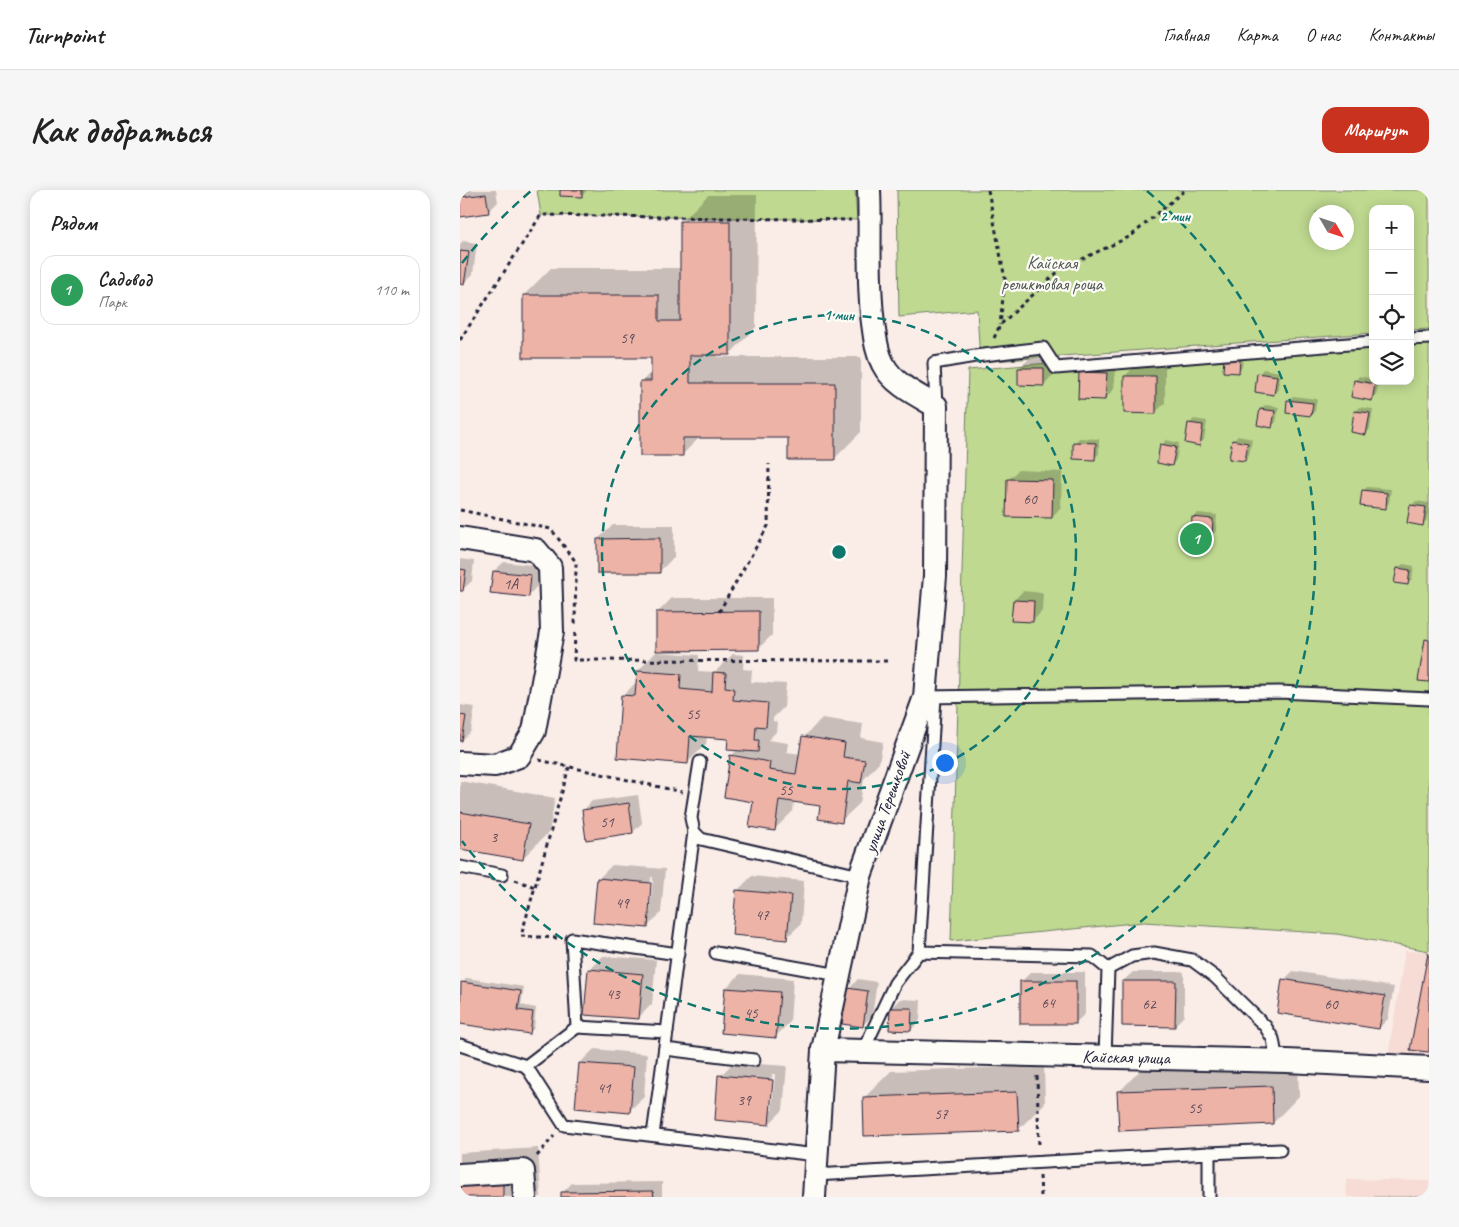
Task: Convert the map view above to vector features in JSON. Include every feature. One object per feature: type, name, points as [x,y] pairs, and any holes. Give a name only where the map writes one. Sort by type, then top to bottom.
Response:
[{"type":"street","points":[[869,190],[870,302],[876,344],[883,364],[892,376],[910,391],[936,406]]},
{"type":"street","name":"улица Терешковой","points":[[815,1176],[823,1050],[860,876],[930,697],[935,576],[936,406]]},
{"type":"street","points":[[460,538],[536,550],[550,567],[552,632],[534,731],[519,756],[495,766],[460,764]]},
{"type":"street","name":"Кайская улица","points":[[823,1050],[1277,1061],[1429,1068]]},
{"type":"street","points":[[460,1175],[523,1171],[525,1197]]},
{"type":"lane","points":[[1414,339],[1429,338]]},
{"type":"lane","points":[[936,406],[934,363],[987,354],[1043,348],[1056,368],[1369,342]]},
{"type":"lane","points":[[863,1051],[895,984],[918,952],[930,697],[1279,692],[1429,700]]},
{"type":"lane","points":[[653,1135],[694,832],[691,818],[700,762]]},
{"type":"lane","points":[[694,832],[702,839],[860,876]]},
{"type":"lane","points":[[460,867],[502,875]]},
{"type":"lane","points":[[577,1027],[572,939],[678,954]]},
{"type":"lane","points":[[918,952],[1092,956],[1108,969]]},
{"type":"lane","points":[[716,953],[839,975]]},
{"type":"lane","points":[[1108,969],[1132,956],[1154,953],[1192,960],[1215,977],[1265,1026],[1273,1039],[1277,1061]]},
{"type":"lane","points":[[1105,1057],[1108,969]]},
{"type":"lane","points":[[526,1066],[577,1027],[667,1032]]},
{"type":"lane","points":[[460,1044],[526,1066],[564,1125],[653,1135],[815,1176],[1280,1150]]},
{"type":"lane","points":[[665,1049],[754,1060]]},
{"type":"lane","points":[[1208,1153],[1209,1197]]},
{"type":"path","points":[[987,354],[1000,325],[1004,279],[988,190]]},
{"type":"path","points":[[1000,325],[1061,270],[1131,236],[1185,190]]},
{"type":"path","points":[[460,340],[541,215],[857,220]]},
{"type":"path","points":[[719,612],[768,526],[769,464]]},
{"type":"path","points":[[460,510],[551,529],[576,562],[574,660],[891,661]]},
{"type":"path","points":[[519,756],[694,795]]},
{"type":"path","points":[[569,767],[521,936],[572,939]]},
{"type":"path","points":[[502,875],[535,887]]},
{"type":"path","points":[[1036,1055],[1041,1197]]},
{"type":"path","points":[[523,1171],[564,1125]]},
{"type":"shaded area","points":[[1405,951],[1429,951],[1429,1058],[1388,1056]]},
{"type":"shaded area","points":[[1346,1179],[1429,1181],[1429,1197],[1347,1197]]},
{"type":"green space","points":[[537,190],[855,190],[857,220],[541,215]]},
{"type":"green space","name":"Кайская реликтовая роща","points":[[897,190],[1429,190],[1429,329],[1414,330],[1414,205],[1369,205],[1369,333],[980,362],[977,310],[899,317]]},
{"type":"green space","points":[[1429,330],[1429,951],[1337,934],[1144,922],[951,941],[968,370],[1369,335],[1369,385],[1414,385],[1414,332]]},
{"type":"building","points":[[560,190],[582,190],[582,197],[560,196]]},
{"type":"building","points":[[486,194],[489,213],[460,217],[460,197]]},
{"type":"building","points":[[680,221],[730,221],[730,355],[690,355],[690,383],[835,383],[835,460],[788,460],[788,438],[683,438],[683,456],[640,456],[640,381],[651,381],[651,358],[523,358],[523,295],[659,295],[659,321],[680,321]]},
{"type":"building","points":[[460,251],[469,252],[464,285],[460,284]]},
{"type":"building","points":[[1224,358],[1240,359],[1239,373],[1223,372]]},
{"type":"building","points":[[1018,368],[1044,368],[1044,386],[1018,385]]},
{"type":"building","points":[[1079,372],[1107,373],[1105,400],[1078,399]]},
{"type":"building","points":[[1257,373],[1277,376],[1274,395],[1255,392]]},
{"type":"building","points":[[1124,376],[1156,376],[1156,414],[1124,413]]},
{"type":"building","points":[[1354,380],[1375,385],[1372,401],[1351,397]]},
{"type":"building","points":[[1287,400],[1313,403],[1311,416],[1286,413]]},
{"type":"building","points":[[1260,409],[1275,411],[1272,428],[1257,425]]},
{"type":"building","points":[[1354,411],[1370,413],[1366,435],[1351,432]]},
{"type":"building","points":[[1188,423],[1203,425],[1200,446],[1185,443]]},
{"type":"building","points":[[1232,440],[1248,443],[1245,461],[1229,459]]},
{"type":"building","points":[[1073,442],[1096,443],[1095,460],[1073,459]]},
{"type":"building","points":[[1160,444],[1176,447],[1172,466],[1157,463]]},
{"type":"building","points":[[1007,479],[1053,480],[1052,518],[1006,517]]},
{"type":"building","points":[[1362,490],[1387,493],[1386,509],[1360,506]]},
{"type":"building","points":[[1410,505],[1426,507],[1423,526],[1407,523]]},
{"type":"building","points":[[1192,517],[1213,519],[1212,537],[1191,536]]},
{"type":"building","points":[[660,538],[660,573],[597,573],[597,539]]},
{"type":"building","points":[[1397,568],[1410,570],[1408,585],[1394,583]]},
{"type":"building","points":[[460,569],[466,570],[463,591],[460,591]]},
{"type":"building","points":[[493,571],[531,575],[529,597],[490,593]]},
{"type":"building","points":[[1013,600],[1034,601],[1033,622],[1011,621]]},
{"type":"building","points":[[759,611],[759,650],[656,651],[656,612]]},
{"type":"building","points":[[1425,639],[1429,640],[1429,682],[1418,681]]},
{"type":"building","points":[[637,671],[681,674],[680,689],[712,692],[713,672],[726,673],[725,687],[734,688],[733,700],[768,703],[766,727],[756,726],[755,740],[759,740],[758,752],[727,750],[728,739],[690,736],[688,764],[617,758],[621,695],[635,696]]},
{"type":"building","points":[[460,715],[466,716],[462,741],[460,741]]},
{"type":"building","points":[[802,736],[845,743],[843,757],[865,760],[861,783],[848,781],[842,823],[818,819],[820,806],[779,800],[775,831],[749,827],[753,802],[724,797],[730,755],[770,762],[769,770],[796,774]]},
{"type":"building","points":[[629,803],[633,833],[586,840],[582,810]]},
{"type":"building","points":[[460,812],[529,824],[523,860],[460,849]]},
{"type":"building","points":[[597,878],[651,883],[648,928],[593,923]]},
{"type":"building","points":[[736,890],[791,895],[787,940],[732,935]]},
{"type":"building","points":[[1429,954],[1429,1052],[1410,1050]]},
{"type":"building","points":[[588,969],[643,974],[639,1019],[584,1015]]},
{"type":"building","points":[[1282,979],[1385,996],[1379,1029],[1277,1013]]},
{"type":"building","points":[[1020,981],[1076,981],[1076,1024],[1020,1024]]},
{"type":"building","points":[[1122,981],[1176,981],[1175,1027],[1122,1026]]},
{"type":"building","points":[[461,982],[521,991],[518,1010],[533,1012],[530,1034],[460,1024]]},
{"type":"building","points":[[725,988],[780,992],[776,1038],[721,1033]]},
{"type":"building","points":[[847,988],[868,991],[863,1027],[842,1024]]},
{"type":"building","points":[[890,1008],[912,1008],[911,1031],[889,1030]]},
{"type":"building","points":[[579,1063],[634,1067],[630,1113],[575,1108]]},
{"type":"building","points":[[718,1075],[773,1080],[769,1125],[715,1120]]},
{"type":"building","points":[[1272,1086],[1273,1124],[1119,1131],[1117,1091]]},
{"type":"building","points":[[1017,1092],[1019,1131],[864,1136],[863,1097]]},
{"type":"building","points":[[503,1184],[503,1197],[460,1197],[460,1186]]},
{"type":"building","points":[[653,1191],[654,1197],[561,1197],[561,1192]]},
{"type":"place","name":"Садовод","points":[[1196,539]]}]
